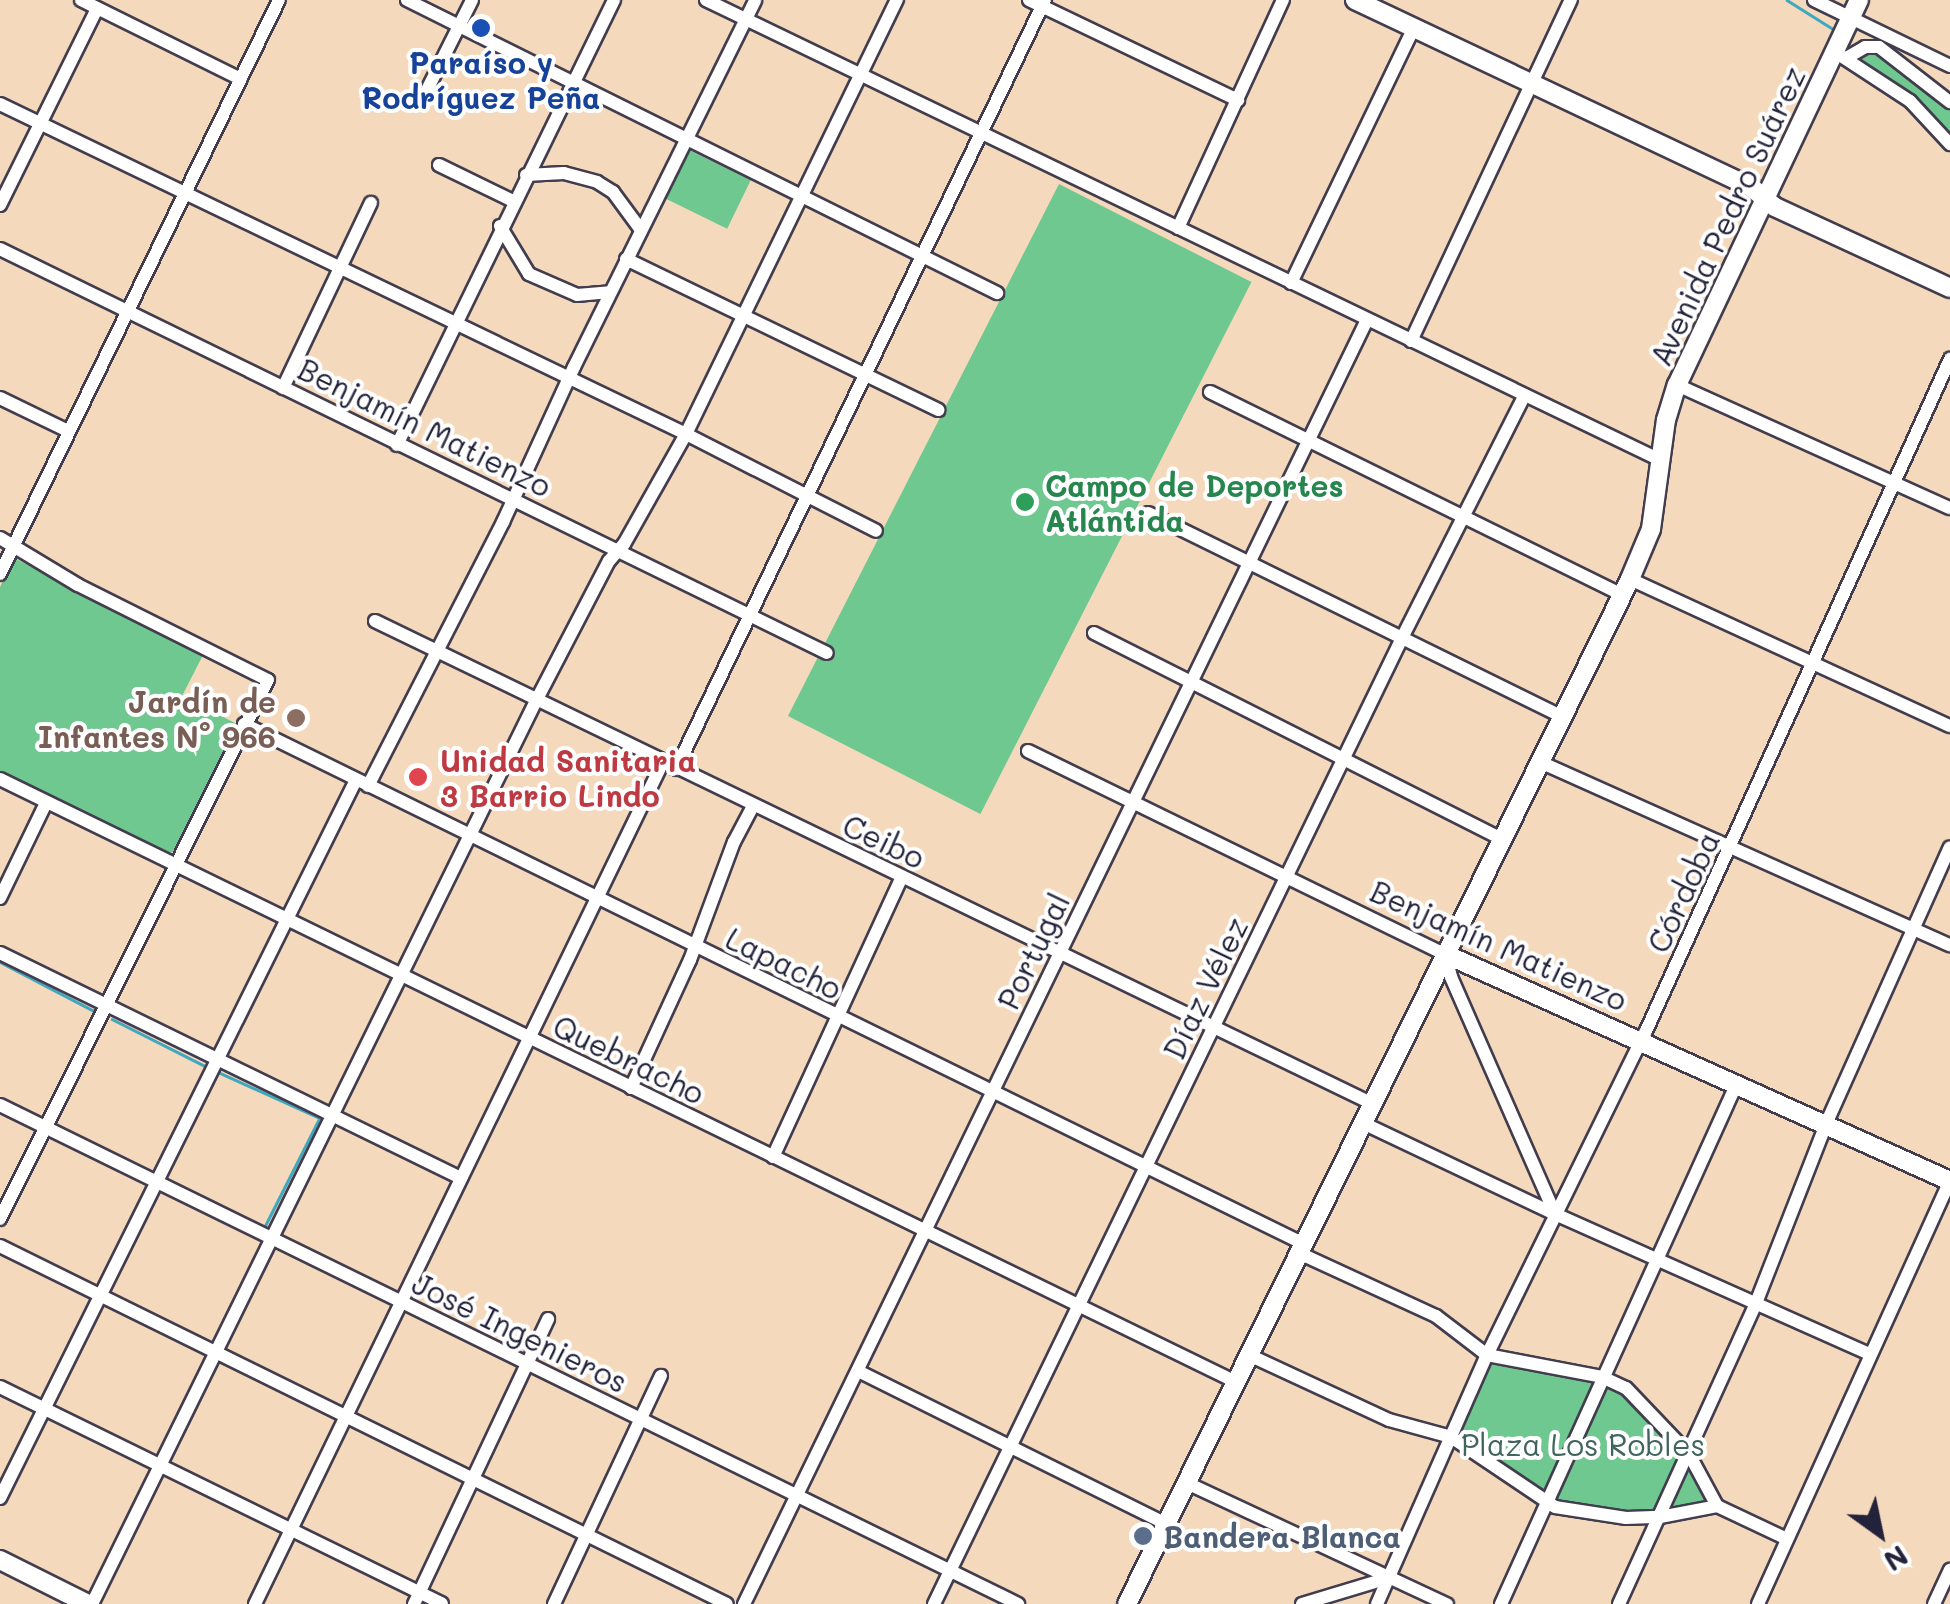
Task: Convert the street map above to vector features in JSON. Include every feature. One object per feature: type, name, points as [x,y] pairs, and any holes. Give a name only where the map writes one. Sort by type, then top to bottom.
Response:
[{"type":"main road","points":[[1355,0],[1532,82],[1950,288]]},
{"type":"main road","name":"Avenida Pedro Suárez","points":[[1128,1604],[1627,587],[1650,529],[1676,385],[1764,198],[1842,55],[1860,0]]},
{"type":"main road","name":"Benjamín Matienzo","points":[[1445,954],[1950,1181]]},
{"type":"main road","points":[[0,1560],[90,1604]]},
{"type":"street","points":[[81,0],[240,79]]},
{"type":"street","points":[[0,574],[279,0]]},
{"type":"street","points":[[408,0],[997,292]]},
{"type":"street","points":[[424,96],[472,0]]},
{"type":"street","points":[[397,445],[500,226],[614,0]]},
{"type":"street","points":[[706,0],[1660,460]]},
{"type":"street","points":[[0,1498],[287,920],[438,652],[755,0]]},
{"type":"street","points":[[90,1604],[403,978],[536,702],[686,434],[897,0]]},
{"type":"street","points":[[1178,228],[1283,0]]},
{"type":"street","points":[[1411,341],[1571,0]]},
{"type":"street","points":[[1814,0],[1850,21],[1950,66]]},
{"type":"street","points":[[255,1604],[598,900],[808,496],[920,254],[982,133],[1039,2],[1238,100]]},
{"type":"street","points":[[0,205],[97,8]]},
{"type":"street","points":[[1291,282],[1414,27]]},
{"type":"street","points":[[1842,55],[1869,46],[1878,48],[1950,102]]},
{"type":"street","points":[[1842,55],[1910,101],[1950,144]]},
{"type":"street","points":[[0,104],[686,434],[876,531]]},
{"type":"street","points":[[439,165],[513,201]]},
{"type":"street","points":[[526,176],[564,172],[597,182],[613,192],[641,230]]},
{"type":"street","points":[[284,388],[371,203]]},
{"type":"street","points":[[500,226],[529,274],[577,294],[610,292]]},
{"type":"street","name":"Benjamín Matienzo","points":[[0,248],[827,653]]},
{"type":"street","points":[[626,259],[938,410]]},
{"type":"street","name":"Portugal","points":[[744,1604],[1367,320]]},
{"type":"street","name":"Córdoba","points":[[1376,1604],[1486,1355],[1641,1040],[1730,848],[1950,359]]},
{"type":"street","points":[[1676,385],[1950,508]]},
{"type":"street","points":[[1210,392],[1464,519],[1814,664],[1950,726]]},
{"type":"street","name":"Díaz Vélez","points":[[934,1604],[1402,638],[1525,395]]},
{"type":"street","points":[[0,398],[68,430]]},
{"type":"street","points":[[1148,513],[1562,717]]},
{"type":"street","points":[[0,538],[78,585],[268,680],[0,1219]]},
{"type":"street","name":"Ceibo","points":[[375,621],[1372,1104]]},
{"type":"street","points":[[1094,634],[1502,838]]},
{"type":"street","name":"Lapacho","points":[[244,724],[1145,1168],[1436,1316],[1486,1355]]},
{"type":"street","name":"Benjamín Matienzo","points":[[1028,751],[1445,954]]},
{"type":"street","points":[[1540,762],[1950,945]]},
{"type":"street","name":"Quebracho","points":[[0,779],[1236,1382]]},
{"type":"street","points":[[0,898],[46,803]]},
{"type":"street","points":[[631,1088],[695,948],[734,842],[753,806]]},
{"type":"street","points":[[1619,1604],[1756,1303],[1826,1124],[1950,847]]},
{"type":"street","points":[[773,1157],[902,876]]},
{"type":"street","points":[[0,953],[461,1178]]},
{"type":"street","points":[[1445,954],[1450,977],[1555,1214]]},
{"type":"street","points":[[1500,1604],[1737,1084]]},
{"type":"street","name":"José Ingenieros","points":[[0,1105],[1018,1604]]},
{"type":"street","points":[[1363,1123],[1555,1214],[1869,1354]]},
{"type":"street","points":[[1758,1604],[1950,1181]]},
{"type":"street","points":[[0,1246],[727,1604]]},
{"type":"street","points":[[417,1599],[548,1319]]},
{"type":"street","points":[[1249,1355],[1389,1420],[1451,1437],[1545,1503],[1596,1516],[1660,1517],[1717,1506]]},
{"type":"street","points":[[1486,1355],[1602,1377],[1645,1404],[1689,1454],[1717,1506],[1786,1539]]},
{"type":"street","points":[[858,1371],[1166,1524]]},
{"type":"street","points":[[554,1604],[661,1376]]},
{"type":"street","points":[[0,1387],[292,1532],[417,1599],[442,1604]]},
{"type":"street","points":[[1187,1483],[1447,1604]]},
{"type":"street","points":[[1934,1604],[1950,1570]]},
{"type":"street","points":[[1302,1604],[1388,1578]]},
{"type":"green space","points":[[1869,46],[1950,102],[1950,144],[1936,126],[1848,57]]},
{"type":"green space","points":[[687,149],[751,180],[727,229],[663,198]]},
{"type":"green space","name":"Campo de Deportes Atlántida","points":[[1059,184],[1251,282],[980,814],[788,716]]},
{"type":"green space","points":[[14,558],[203,655],[182,696],[237,724],[173,852],[164,853],[0,772],[0,587]]},
{"type":"green space","name":"Plaza Los Robles","points":[[1487,1355],[1602,1377],[1645,1403],[1717,1505],[1685,1513],[1570,1512],[1451,1437]]},
{"type":"waterway","points":[[1787,0],[1833,29]]},
{"type":"waterway","points":[[0,962],[94,1011]]},
{"type":"waterway","points":[[112,1019],[209,1068]]},
{"type":"waterway","points":[[220,1073],[320,1118],[265,1227]]},
{"type":"place","name":"Paraíso y Rodríguez Peña","points":[[481,28]]},
{"type":"place","name":"Campo de Deportes Atlántida","points":[[1025,502]]},
{"type":"place","name":"Jardín de Infantes N° 966","points":[[296,718]]},
{"type":"place","name":"Unidad Sanitaria 3 Barrio Lindo","points":[[418,777]]},
{"type":"place","name":"Bandera Blanca","points":[[1143,1536]]}]
